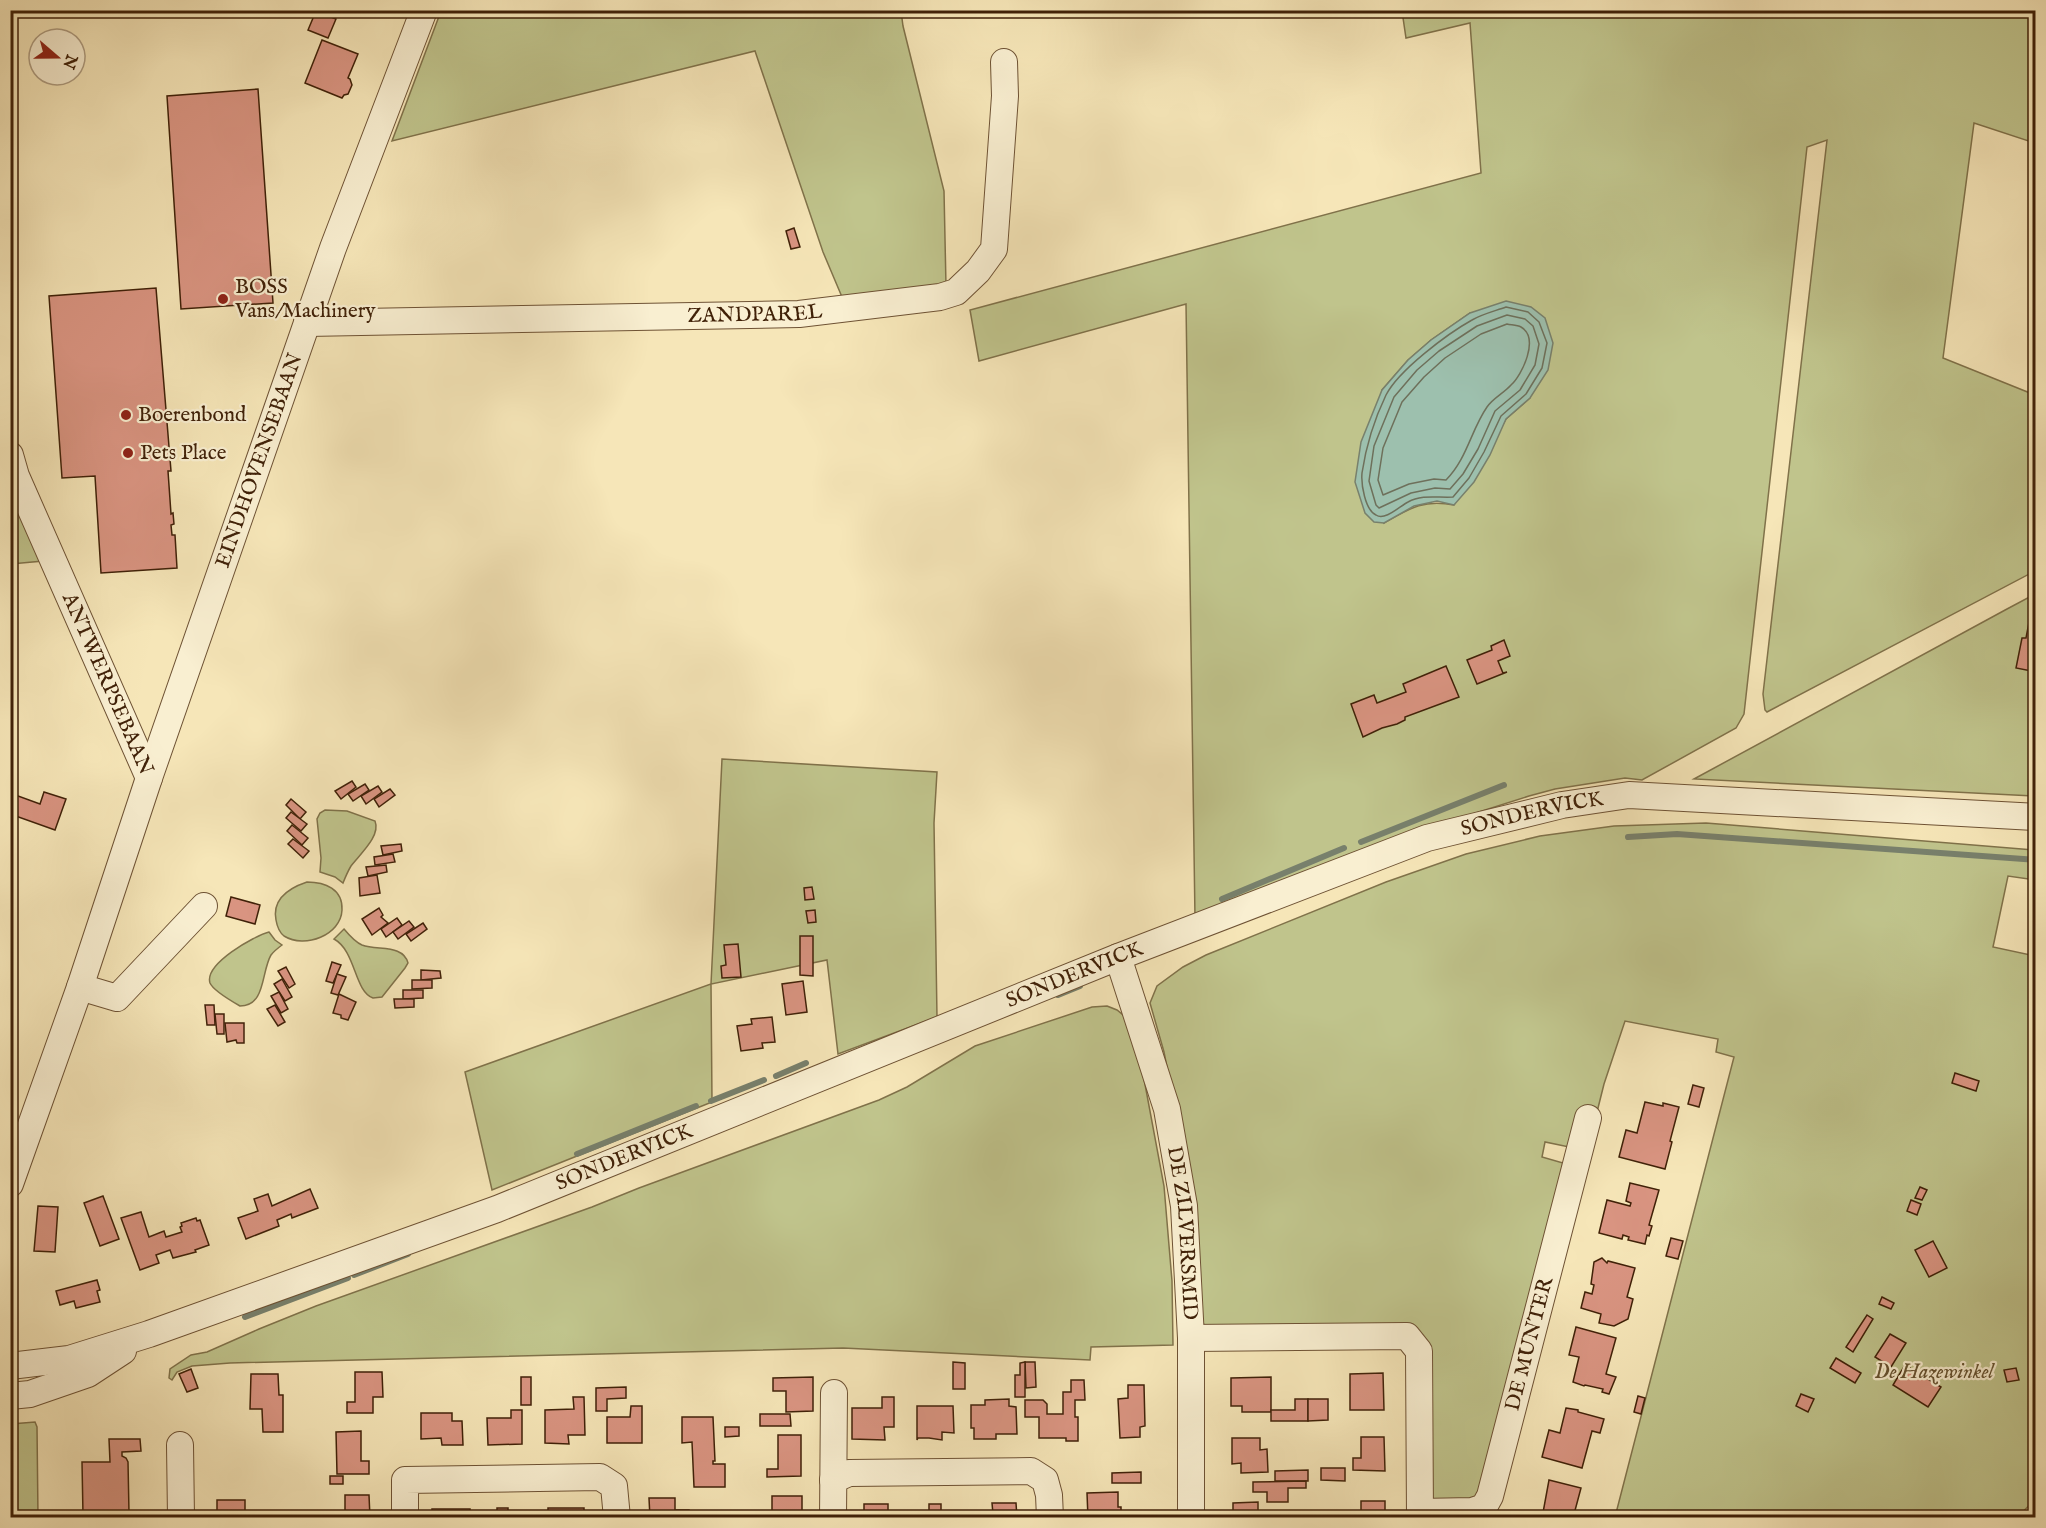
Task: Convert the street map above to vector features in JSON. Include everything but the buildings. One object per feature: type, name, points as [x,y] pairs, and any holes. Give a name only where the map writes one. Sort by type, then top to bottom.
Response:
[{"type":"street","name":"EINDHOVENSEBAAN","points":[[149,778],[333,248],[424,10]]},
{"type":"street","name":"ZANDPAREL","points":[[307,323],[799,314],[940,297],[956,292],[978,271],[994,249],[1005,96],[1004,62]]},
{"type":"street","name":"ANTWERPSEBAAN","points":[[10,455],[16,476],[149,778],[80,987],[10,1184]]},
{"type":"street","name":"SONDERVICK","points":[[10,1366],[69,1359],[149,1334],[497,1209],[1118,957],[1427,838],[1562,805],[1629,795],[2036,817]]},
{"type":"street","points":[[80,987],[117,998],[204,906]]},
{"type":"street","name":"DE ZILVERSMID","points":[[1118,957],[1167,1109],[1184,1206],[1191,1338],[1191,1518]]},
{"type":"street","name":"DE MUNTER","points":[[1420,1515],[1472,1511],[1484,1507],[1490,1496],[1588,1118]]},
{"type":"street","name":"SONDERVICK","points":[[10,1396],[30,1394],[88,1374],[149,1334]]},
{"type":"street","points":[[1191,1338],[1407,1336],[1419,1351],[1420,1515]]},
{"type":"street","points":[[833,1518],[834,1393]]},
{"type":"street","points":[[180,1445],[181,1518]]},
{"type":"street","points":[[833,1480],[849,1473],[1031,1471],[1045,1480],[1049,1495],[1050,1518]]},
{"type":"street","points":[[405,1518],[405,1480],[600,1477],[614,1486],[617,1518]]},
{"type":"green space","points":[[441,11],[901,11],[944,191],[946,286],[842,297],[823,252],[755,51],[392,141]]},
{"type":"green space","points":[[1402,11],[2035,11],[2035,143],[1974,123],[1943,358],[2035,395],[2035,571],[1767,712],[1765,710],[1763,694],[1827,140],[1807,147],[1744,714],[1736,728],[1642,780],[1625,778],[1555,789],[1529,796],[1441,824],[1195,918],[1186,304],[979,361],[970,310],[1481,173],[1470,23],[1406,38]],"holes":[[[1470,313],[1530,398],[1506,419],[1454,505],[1434,503],[1418,506],[1384,523],[1382,390],[1408,360],[1431,340]]]},
{"type":"green space","points":[[10,485],[43,561],[11,564]]},
{"type":"green space","points":[[2035,594],[2035,796],[1694,779],[2007,609]]},
{"type":"green space","points":[[722,759],[937,772],[934,823],[937,1017],[838,1054],[827,960],[711,984]]},
{"type":"green space","points":[[325,810],[347,811],[375,821],[375,833],[372,839],[351,866],[343,883],[335,877],[320,872],[317,819]]},
{"type":"green space","name":"De Hazewinkel","points":[[1706,823],[2035,850],[2035,880],[2008,876],[1993,947],[2035,956],[2035,1500],[2016,1518],[1615,1517],[1734,1057],[1716,1052],[1718,1039],[1625,1021],[1604,1084],[1595,1120],[1569,1147],[1545,1142],[1542,1157],[1563,1163],[1483,1498],[1429,1504],[1425,1340],[1210,1327],[1203,1324],[1172,1092],[1164,1052],[1150,1003],[1157,986],[1183,967],[1206,955],[1386,882],[1466,854],[1540,836],[1614,826]]},
{"type":"green space","points":[[307,882],[326,885],[336,892],[342,903],[340,919],[329,933],[320,937],[302,941],[292,940],[278,929],[275,913],[283,895]]},
{"type":"green space","points":[[344,929],[362,945],[389,949],[405,957],[408,963],[382,997],[373,998],[362,988],[347,952],[334,939]]},
{"type":"green space","points":[[269,932],[282,945],[271,955],[259,994],[248,1005],[240,1006],[212,986],[210,976],[222,960],[232,952]]},
{"type":"green space","points":[[711,984],[712,1102],[492,1190],[465,1072]]},
{"type":"green space","points":[[1107,1006],[1117,1010],[1128,1019],[1144,1079],[1164,1186],[1172,1281],[1173,1345],[1091,1347],[1090,1360],[843,1348],[230,1363],[192,1366],[177,1372],[172,1380],[169,1378],[170,1369],[191,1355],[207,1352],[316,1306],[592,1207],[879,1100],[907,1087],[975,1046],[1092,1007]]},
{"type":"green space","points":[[35,1422],[37,1427],[38,1517],[11,1517],[11,1424]]},
{"type":"water","points":[[1506,301],[1531,307],[1545,318],[1553,343],[1548,370],[1530,398],[1506,419],[1490,455],[1474,482],[1454,505],[1437,501],[1414,506],[1384,523],[1374,522],[1365,513],[1355,482],[1361,442],[1382,390],[1408,360],[1431,340],[1470,313]]},
{"type":"waterway","points":[[1361,842],[1504,785]]},
{"type":"waterway","points":[[1628,837],[1677,834],[2036,860]]},
{"type":"waterway","points":[[1222,899],[1344,848]]},
{"type":"waterway","points":[[1058,995],[1080,986]]},
{"type":"waterway","points":[[776,1076],[806,1063]]},
{"type":"waterway","points":[[711,1101],[764,1080]]},
{"type":"waterway","points":[[577,1154],[696,1106]]},
{"type":"waterway","points":[[354,1275],[408,1254]]},
{"type":"waterway","points":[[245,1317],[348,1278]]},
{"type":"place","name":"BOSS Vans/Machinery","points":[[223,299]]},
{"type":"place","name":"Boerenbond","points":[[126,415]]},
{"type":"place","name":"Pets Place","points":[[128,453]]}]
